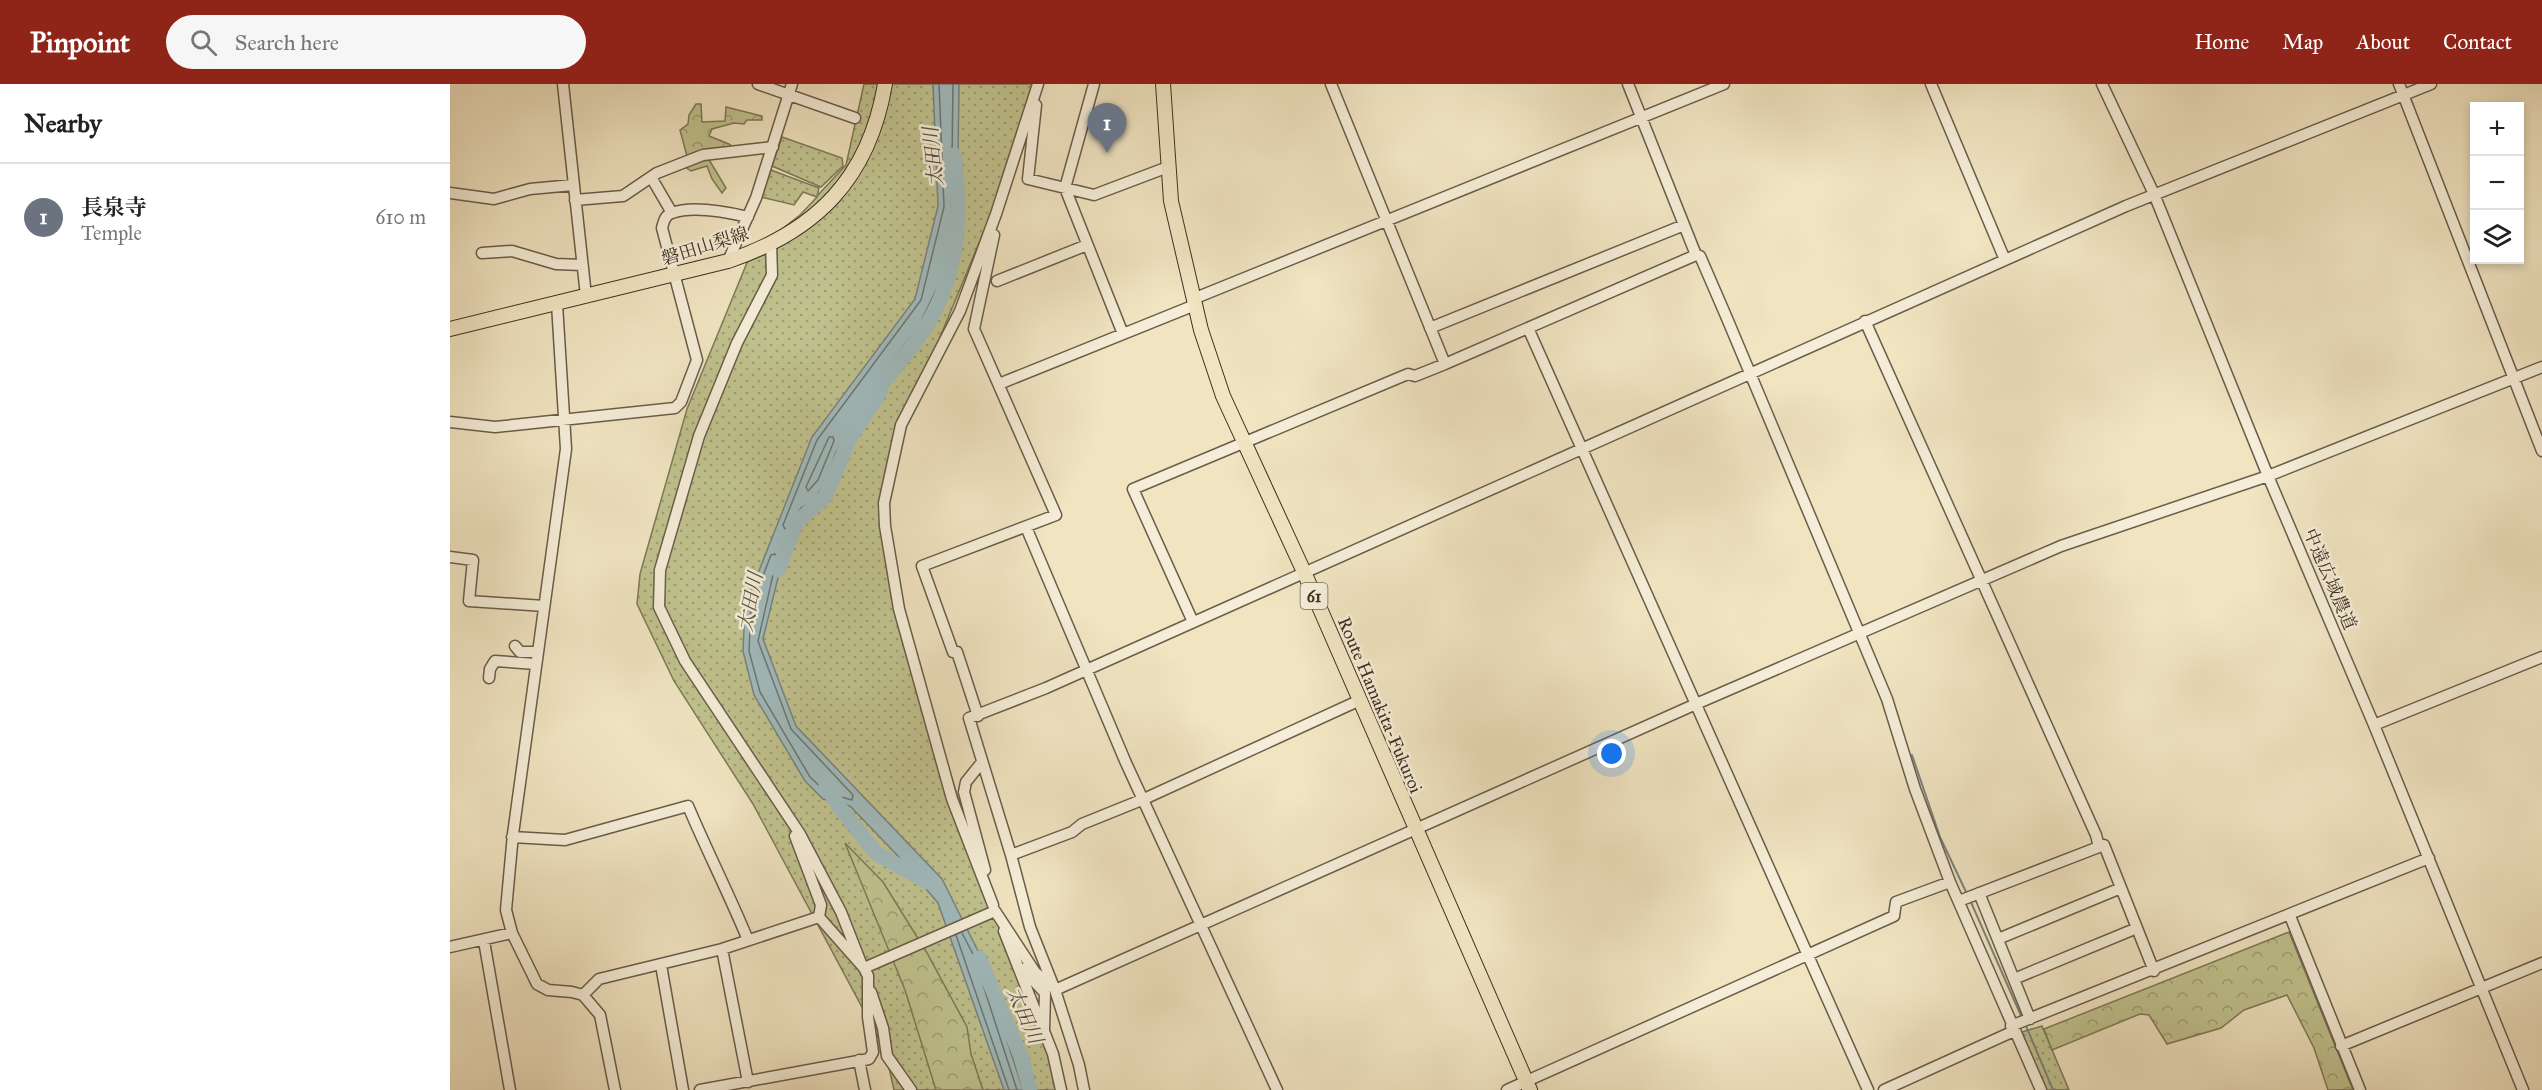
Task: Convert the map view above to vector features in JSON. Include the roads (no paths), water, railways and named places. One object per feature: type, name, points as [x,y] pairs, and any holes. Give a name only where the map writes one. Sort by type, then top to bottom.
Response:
[{"type":"main road","name":"磐田山梨線","points":[[450,329],[674,276],[728,261],[771,243],[792,231],[833,201],[849,179],[872,134],[885,84]]},
{"type":"main road","name":"Route Hamakita-Fukuroi","points":[[1162,84],[1170,201],[1194,302],[1223,396],[1304,572],[1358,701],[1528,1086]]},
{"type":"street","points":[[563,84],[586,296]]},
{"type":"street","points":[[758,84],[791,89],[855,118]]},
{"type":"street","points":[[1038,84],[1028,179],[1094,195],[1168,167]]},
{"type":"street","points":[[1038,84],[996,214],[960,311],[901,425],[893,451],[884,503],[885,526],[899,609],[952,799],[994,911],[1053,1054],[1061,1090]]},
{"type":"street","points":[[1094,84],[1065,188],[1123,334]]},
{"type":"street","points":[[1331,84],[1445,364]]},
{"type":"street","points":[[1628,84],[1696,255],[1700,256],[1887,699],[1915,789],[1950,882],[2012,1029],[2041,1090]]},
{"type":"street","points":[[999,384],[1123,334],[1386,221],[1724,84]]},
{"type":"street","points":[[1931,84],[2005,260]]},
{"type":"street","name":"中遠広域農道","points":[[2102,84],[2154,194],[2268,476],[2374,725],[2523,1090]]},
{"type":"street","points":[[2399,84],[2542,451]]},
{"type":"street","points":[[1084,1090],[1079,1065],[1055,990],[1030,927],[1011,855],[969,718],[1046,688],[1748,373],[2154,194],[2431,84]]},
{"type":"street","points":[[728,261],[748,217],[791,89]]},
{"type":"street","points":[[575,200],[623,196],[651,177],[703,155],[773,147]]},
{"type":"street","points":[[651,177],[672,213]]},
{"type":"street","points":[[450,193],[494,199],[530,189],[573,185]]},
{"type":"street","points":[[450,422],[495,428],[566,418],[675,408],[681,402],[697,360],[662,228],[665,218],[672,213],[715,210],[748,217]]},
{"type":"street","points":[[978,716],[957,652],[953,652],[922,566],[1056,515],[975,329],[997,224],[996,214]]},
{"type":"street","points":[[1430,328],[1684,225]]},
{"type":"street","points":[[771,243],[772,275],[716,389],[690,466],[660,570],[659,607],[685,661],[793,824],[832,894],[865,966],[869,989],[883,1028],[887,1056],[911,1090]]},
{"type":"street","points":[[997,282],[1087,245]]},
{"type":"street","points":[[482,253],[512,251],[556,264],[582,265]]},
{"type":"street","points":[[1193,622],[1133,489],[1408,374],[1415,376],[1445,364],[1696,255]]},
{"type":"street","points":[[557,304],[566,418],[566,449],[512,837],[506,910],[512,933],[537,984],[548,990],[583,995],[600,1015],[615,1090]]},
{"type":"street","points":[[1865,321],[2099,847]]},
{"type":"street","points":[[1528,328],[1868,1090]]},
{"type":"street","points":[[1055,990],[1696,704],[2061,546],[2268,476],[2542,367]]},
{"type":"street","points":[[1026,526],[1088,668],[1126,763],[1277,1090]]},
{"type":"street","points":[[450,557],[473,560],[469,601],[544,606]]},
{"type":"street","points":[[515,646],[520,652],[537,658]]},
{"type":"street","points":[[2374,725],[2542,657]]},
{"type":"street","points":[[489,678],[490,669],[495,661],[537,658]]},
{"type":"street","points":[[1011,855],[1072,832],[1082,824],[1144,799],[1358,701]]},
{"type":"street","points":[[982,762],[966,782],[964,792],[994,900],[994,911],[1035,972],[1055,990]]},
{"type":"street","points":[[512,837],[565,840],[688,806],[707,851],[720,871],[748,940]]},
{"type":"street","points":[[793,824],[821,905],[819,917],[855,960],[865,966]]},
{"type":"street","points":[[1959,901],[2104,845],[2154,971]]},
{"type":"street","points":[[1884,1090],[2030,1019],[2154,971],[2429,858]]},
{"type":"street","points":[[1508,1090],[1528,1086],[1894,916],[1896,902],[1950,882]]},
{"type":"street","points":[[1998,939],[2121,888]]},
{"type":"street","points":[[1979,893],[2030,1019]]},
{"type":"street","points":[[865,966],[994,911]]},
{"type":"street","points":[[2290,916],[2360,1090]]},
{"type":"street","points":[[583,995],[599,979],[722,949],[819,917]]},
{"type":"street","points":[[2014,979],[2137,928]]},
{"type":"street","points":[[450,947],[512,933]]},
{"type":"street","points":[[484,941],[510,1090]]},
{"type":"street","points":[[1016,941],[1032,979],[1045,993],[1044,1031]]},
{"type":"street","points":[[722,949],[748,1082]]},
{"type":"street","points":[[2341,1046],[2542,963]]},
{"type":"street","points":[[661,964],[683,1090]]},
{"type":"street","points":[[700,1090],[724,1088],[869,1059],[873,1052],[868,1017],[869,989]]},
{"type":"street","points":[[859,1060],[865,1090]]},
{"type":"water","points":[[933,84],[959,84],[957,233],[948,278],[924,330],[880,386],[880,393],[850,438],[831,486],[818,505],[806,512],[792,533],[784,553],[763,639],[796,726],[942,879],[978,951],[1023,1090],[1004,1090],[938,903],[897,855],[850,806],[823,799],[805,781],[754,695],[743,651],[745,606],[812,437],[915,299],[938,206]]},
{"type":"waterway","name":"太田川","points":[[778,570],[796,523],[825,497],[850,438],[880,393],[880,387],[922,332],[943,291],[955,246],[957,224],[958,201],[954,155]]},
{"type":"waterway","points":[[1912,755],[1940,837],[1967,894]]},
{"type":"waterway","name":"太田川","points":[[826,785],[840,808],[876,853],[927,882]]},
{"type":"waterway","points":[[1970,900],[2022,1018]]},
{"type":"waterway","name":"太田川","points":[[979,958],[1021,1056],[1030,1090]]},
{"type":"waterway","points":[[2026,1026],[2053,1090]]},
{"type":"place","name":"長泉寺","points":[[1107,153]]}]
